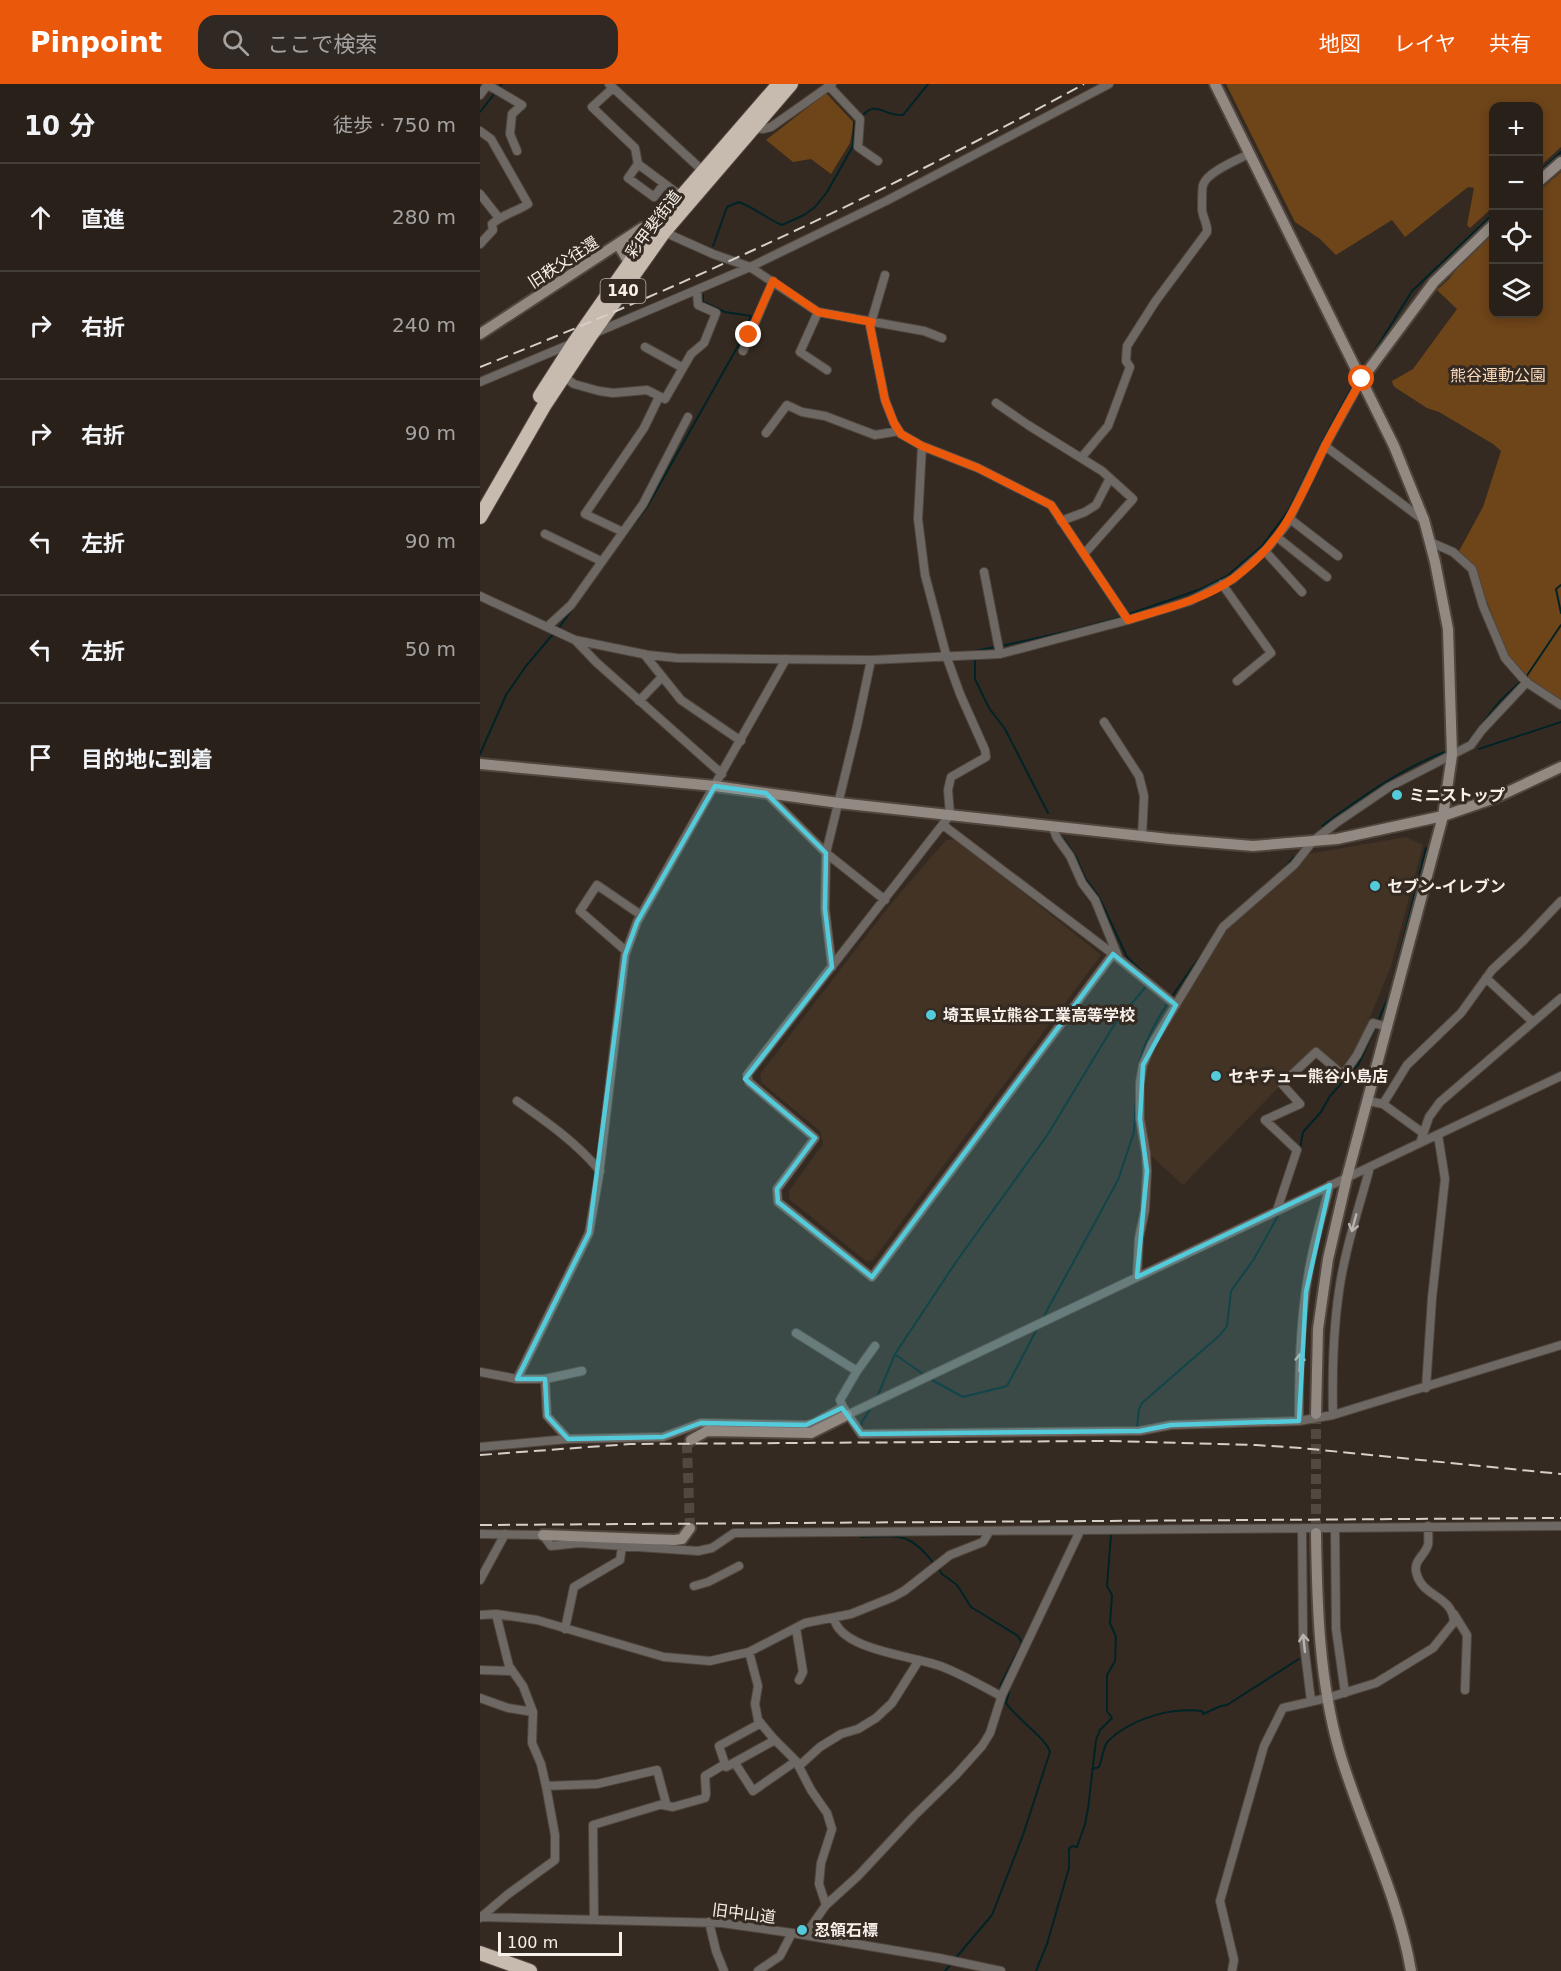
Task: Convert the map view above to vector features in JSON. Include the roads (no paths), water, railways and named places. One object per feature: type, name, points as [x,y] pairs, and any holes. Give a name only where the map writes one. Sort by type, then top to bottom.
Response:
[{"type":"highway","name":"彩甲斐街道","points":[[480,499],[559,374],[591,335],[681,196],[779,84]]},
{"type":"highway","name":"彩甲斐街道","points":[[480,517],[544,406],[574,343],[630,264],[791,84]]},
{"type":"highway","points":[[480,1953],[530,1971]]},
{"type":"street","points":[[480,94],[488,84],[522,105],[512,114],[510,134],[517,151]]},
{"type":"street","points":[[501,92],[507,84]]},
{"type":"street","points":[[480,382],[750,267],[886,201],[1109,84]]},
{"type":"street","points":[[1215,84],[1394,446],[1424,520],[1448,629],[1452,751],[1443,816],[1385,1026],[1368,1101],[1347,1177],[1322,1291],[1318,1329],[1316,1414]]},
{"type":"street","points":[[753,127],[763,129],[771,127],[831,85],[857,115],[860,127],[858,147],[878,161]]},
{"type":"street","points":[[681,196],[639,164],[635,148],[592,107],[611,86],[703,171]]},
{"type":"street","points":[[480,130],[491,139],[528,204],[518,211],[499,218],[492,224],[493,230],[480,244]]},
{"type":"street","points":[[1081,458],[1108,426],[1130,367],[1126,361],[1127,345],[1155,302],[1207,232],[1202,209],[1204,196],[1202,191],[1205,181],[1216,171],[1249,154]]},
{"type":"street","points":[[1543,178],[1561,162]]},
{"type":"street","points":[[639,164],[628,178],[654,197],[664,184]]},
{"type":"street","points":[[480,194],[499,218]]},
{"type":"street","name":"旧秩父往還","points":[[480,334],[642,228],[649,226],[660,230]]},
{"type":"street","points":[[480,596],[575,640],[644,654],[677,658],[871,660],[947,658],[1000,653],[1128,620],[1190,601],[1233,579],[1265,551],[1277,537],[1290,519],[1359,374],[1434,282],[1489,229]]},
{"type":"street","points":[[660,230],[713,254],[750,267],[818,312],[924,331],[942,338]]},
{"type":"street","points":[[618,244],[630,264]]},
{"type":"street","points":[[885,275],[870,326],[885,400],[901,434],[922,446],[978,468],[1051,505],[1128,620]]},
{"type":"street","points":[[743,351],[773,281]]},
{"type":"street","points":[[559,374],[574,384],[599,391],[613,393],[648,390],[665,399],[691,354],[704,342],[716,313],[698,305],[697,290]]},
{"type":"street","points":[[818,312],[800,352],[827,370]]},
{"type":"street","points":[[645,347],[683,368]]},
{"type":"street","points":[[623,532],[585,514],[644,428],[659,397]]},
{"type":"street","points":[[996,403],[1110,478],[1133,499],[1084,554]]},
{"type":"street","points":[[766,433],[787,405],[802,412],[825,416],[875,435],[899,431]]},
{"type":"street","points":[[549,628],[571,604],[643,504],[688,417]]},
{"type":"street","points":[[922,446],[918,519],[924,566],[947,658],[986,757],[951,777],[948,790],[950,814],[943,825],[747,1075],[749,1082],[815,1138],[777,1189],[778,1202],[872,1277],[1113,954]]},
{"type":"street","points":[[1325,446],[1424,520]]},
{"type":"street","points":[[1061,520],[1085,512],[1096,505],[1110,478]]},
{"type":"street","points":[[1290,519],[1338,556]]},
{"type":"street","points":[[545,534],[601,561]]},
{"type":"street","points":[[1277,537],[1327,577]]},
{"type":"street","points":[[1430,542],[1452,552],[1472,569],[1483,606],[1505,658],[1526,682],[1561,705]]},
{"type":"street","points":[[1265,551],[1302,592]]},
{"type":"street","points":[[984,572],[1000,653]]},
{"type":"street","points":[[1222,584],[1271,653],[1237,681]]},
{"type":"street","points":[[575,640],[596,662],[722,774]]},
{"type":"street","points":[[644,654],[681,700],[741,741]]},
{"type":"street","points":[[517,1378],[589,1233],[600,1171],[626,951],[641,915],[786,659]]},
{"type":"street","points":[[832,967],[825,909],[826,853],[871,660]]},
{"type":"street","points":[[639,701],[662,676]]},
{"type":"street","points":[[1137,1277],[1147,1171],[1140,1119],[1140,1083],[1143,1065],[1152,1044],[1223,927],[1294,865],[1313,841],[1336,823],[1452,751],[1471,746],[1482,730],[1526,682]]},
{"type":"street","points":[[1104,722],[1139,776],[1144,796],[1142,836]]},
{"type":"street","points":[[481,764],[715,786],[839,803],[1253,846],[1348,837],[1443,816],[1495,798],[1561,767]]},
{"type":"street","points":[[766,793],[826,853],[885,900]]},
{"type":"street","points":[[943,825],[1113,954],[1175,1005]]},
{"type":"street","points":[[1052,826],[1057,838],[1070,856],[1082,883],[1095,900],[1120,960]]},
{"type":"street","points":[[626,951],[580,911],[597,885],[641,915]]},
{"type":"street","points":[[1383,1104],[1407,1065],[1461,1013],[1492,970],[1561,901]]},
{"type":"street","points":[[1486,978],[1533,1022]]},
{"type":"street","points":[[1420,1143],[1429,1117],[1440,1102],[1561,998]]},
{"type":"street","points":[[1277,1210],[1297,1150],[1265,1120],[1300,1104],[1282,1084],[1316,1052],[1343,1075],[1357,1055],[1373,1023],[1385,1026]]},
{"type":"street","points":[[480,1447],[568,1439],[663,1437],[701,1423],[806,1425],[814,1423],[845,1411],[1137,1277],[1561,1076]]},
{"type":"street","points":[[517,1101],[586,1155],[600,1171]]},
{"type":"street","points":[[1368,1101],[1383,1104],[1423,1133]]},
{"type":"street","points":[[1426,1388],[1432,1298],[1445,1179],[1438,1135]]},
{"type":"street","points":[[1333,1415],[1332,1361],[1339,1291],[1346,1255],[1370,1167]]},
{"type":"street","points":[[1299,1421],[1301,1336],[1306,1292],[1316,1236],[1330,1185]]},
{"type":"street","points":[[796,1333],[857,1371]]},
{"type":"street","points":[[875,1346],[840,1400],[861,1434],[1140,1431],[1171,1425],[1299,1421],[1333,1415],[1561,1345]]},
{"type":"street","points":[[480,1372],[517,1378],[545,1379],[582,1371]]},
{"type":"street","points":[[545,1379],[547,1416],[568,1439]]},
{"type":"street","points":[[691,1440],[707,1431],[811,1433],[845,1411]]},
{"type":"street","points":[[1428,1526],[1428,1545],[1416,1563],[1417,1576],[1424,1587],[1454,1612],[1467,1635],[1466,1690]]},
{"type":"street","points":[[543,1535],[551,1546],[579,1543],[698,1551],[712,1548],[735,1533],[1561,1526]]},
{"type":"street","points":[[480,1534],[674,1540],[682,1539],[690,1528]]},
{"type":"street","points":[[1335,1528],[1336,1629],[1345,1693]]},
{"type":"street","points":[[1302,1529],[1303,1636],[1311,1701]]},
{"type":"street","points":[[805,1935],[826,1905],[858,1876],[982,1746],[990,1733],[1003,1693],[1080,1531]]},
{"type":"street","points":[[480,1615],[496,1614],[537,1620],[664,1657],[710,1661],[750,1652],[814,1620],[858,1612],[893,1597],[950,1555],[983,1542],[989,1532]]},
{"type":"street","points":[[1316,1533],[1317,1610],[1327,1698],[1340,1752],[1357,1806],[1398,1912],[1411,1971]]},
{"type":"street","points":[[480,1580],[505,1534]]},
{"type":"street","points":[[565,1629],[574,1587],[620,1560],[622,1546]]},
{"type":"street","points":[[694,1586],[708,1582],[739,1566]]},
{"type":"street","points":[[1232,1971],[1234,1960],[1220,1901],[1264,1746],[1283,1708],[1376,1683],[1433,1648],[1454,1622],[1454,1612]]},
{"type":"street","points":[[480,1917],[555,1860],[555,1834],[546,1786],[541,1764],[532,1743],[533,1712],[523,1686],[512,1671],[496,1614]]},
{"type":"street","points":[[834,1618],[835,1623],[843,1632],[868,1647],[942,1667],[1003,1693]]},
{"type":"street","points":[[796,1628],[803,1671],[799,1680]]},
{"type":"street","points":[[750,1652],[758,1686],[754,1704],[761,1723],[797,1764],[826,1814],[832,1829],[821,1863],[819,1884],[826,1905]]},
{"type":"street","points":[[735,1763],[753,1791],[841,1734],[858,1729],[876,1718],[892,1703],[919,1660]]},
{"type":"street","points":[[480,1670],[512,1671]]},
{"type":"street","points":[[480,1698],[508,1708],[533,1712]]},
{"type":"street","points":[[761,1723],[719,1746],[726,1767],[775,1740]]},
{"type":"street","points":[[594,1919],[593,1825],[663,1805],[673,1807],[705,1798],[705,1776],[725,1764]]},
{"type":"street","points":[[546,1786],[597,1784],[657,1770],[666,1803],[663,1805]]},
{"type":"street","name":"旧中山道","points":[[480,1917],[709,1923],[805,1935],[1001,1971]]},
{"type":"street","points":[[709,1923],[724,1971]]},
{"type":"street","points":[[758,1971],[780,1956],[792,1933]]},
{"type":"waterway","points":[[480,112],[502,84]]},
{"type":"waterway","points":[[861,118],[871,109],[903,115],[928,84]]},
{"type":"waterway","points":[[713,246],[727,207],[739,202],[782,225],[815,207],[827,192],[853,146],[856,121]]},
{"type":"waterway","points":[[1543,168],[1561,152]]},
{"type":"waterway","points":[[1364,368],[1412,291],[1489,218]]},
{"type":"waterway","points":[[621,541],[647,507],[738,346],[751,316],[725,312],[703,302],[703,295]]},
{"type":"waterway","points":[[1001,646],[1118,618],[1201,589],[1227,576],[1262,546],[1288,511],[1357,378]]},
{"type":"waterway","points":[[1561,585],[1556,589],[1561,613]]},
{"type":"waterway","points":[[558,629],[581,597]]},
{"type":"waterway","points":[[1526,677],[1561,625]]},
{"type":"waterway","points":[[480,754],[506,695],[526,666],[554,633]]},
{"type":"waterway","points":[[995,647],[975,651],[975,679],[989,708],[1005,729],[1048,813]]},
{"type":"waterway","points":[[1466,744],[1499,702],[1521,681]]},
{"type":"waterway","points":[[1479,749],[1561,722]]},
{"type":"waterway","points":[[1322,826],[1366,794],[1414,766],[1447,751]]},
{"type":"waterway","points":[[1064,839],[1076,857],[1085,878],[1099,897],[1127,957],[1151,980]]},
{"type":"waterway","points":[[1378,1021],[1390,993],[1426,848]]},
{"type":"waterway","points":[[1284,869],[1294,857]]},
{"type":"waterway","points":[[1230,916],[1253,896]]},
{"type":"waterway","points":[[1138,1072],[1141,1057],[1155,1024],[1207,947]]},
{"type":"waterway","points":[[878,1395],[895,1354],[956,1262],[1048,1134],[1114,1025],[1148,984]]},
{"type":"waterway","points":[[1300,1149],[1303,1132],[1321,1112],[1330,1096],[1358,1065],[1376,1027]]},
{"type":"waterway","points":[[1044,1316],[1118,1180],[1134,1132],[1136,1099]]},
{"type":"waterway","points":[[1283,1204],[1296,1164]]},
{"type":"waterway","points":[[1137,1427],[1142,1403],[1220,1335],[1227,1326],[1231,1291],[1254,1259],[1280,1212]]},
{"type":"waterway","points":[[932,1380],[963,1397],[1007,1386],[1037,1329]]},
{"type":"waterway","points":[[896,1355],[923,1374]]},
{"type":"waterway","points":[[861,1427],[872,1406]]},
{"type":"waterway","points":[[861,1535],[861,1537],[894,1536],[910,1541],[918,1546],[934,1564]]},
{"type":"waterway","points":[[1036,1971],[1047,1944],[1069,1868],[1069,1849],[1072,1846],[1077,1847],[1085,1824],[1096,1740],[1100,1730],[1112,1718],[1107,1711],[1107,1675],[1115,1661],[1116,1637],[1110,1623],[1112,1595],[1107,1586],[1111,1535]]},
{"type":"waterway","points":[[938,1568],[942,1574],[957,1585],[971,1607],[1018,1636],[1022,1643],[1000,1686],[1009,1693],[1006,1703],[1043,1741],[1050,1752],[1023,1835],[992,1915],[954,1960]]},
{"type":"waterway","points":[[1092,1769],[1099,1767],[1108,1741],[1136,1722],[1168,1712],[1191,1710],[1202,1711],[1203,1714],[1227,1705],[1299,1659]]},
{"type":"waterway","points":[[945,1971],[951,1964]]},
{"type":"tunnel","points":[[1316,1414],[1316,1533]]},
{"type":"tunnel","points":[[690,1528],[687,1447],[691,1440]]},
{"type":"railway","points":[[480,367],[634,303],[786,235],[936,162],[1084,84]]},
{"type":"railway","points":[[480,1455],[630,1444],[1108,1441],[1301,1448],[1561,1474]]},
{"type":"railway","points":[[480,1525],[1561,1518]]},
{"type":"place","name":"ミニストップ","points":[[1397,795]]},
{"type":"place","name":"セブン-イレブン","points":[[1375,886]]},
{"type":"place","name":"埼玉県立熊谷工業高等学校","points":[[931,1015]]},
{"type":"place","name":"セキチュー熊谷小島店","points":[[1216,1076]]},
{"type":"place","name":"忍領石標","points":[[802,1930]]},
{"type":"park label","name":"熊谷運動公園","points":[[1498,375]]}]
